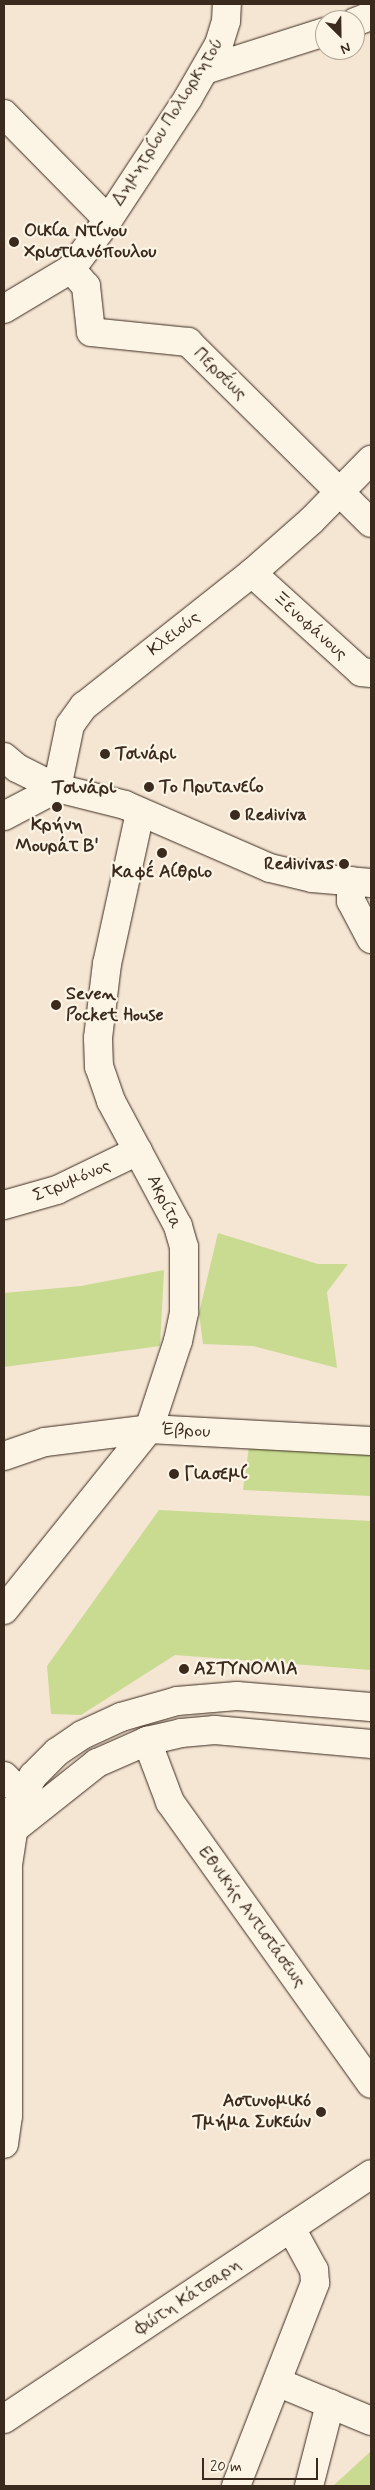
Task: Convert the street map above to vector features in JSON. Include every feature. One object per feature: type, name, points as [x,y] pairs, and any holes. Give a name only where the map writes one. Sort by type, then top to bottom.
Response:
[{"type":"street","name":"Δημητρίου Πολιορκητού","points":[[4,309],[71,269],[108,220],[205,70],[224,33],[227,4]]},
{"type":"street","points":[[205,70],[315,35]]},
{"type":"street","points":[[4,114],[108,220]]},
{"type":"street","name":"Περσέως","points":[[71,269],[86,286],[91,332],[188,342],[342,492],[371,523]]},
{"type":"street","name":"Κλειούς","points":[[57,788],[70,725],[84,706],[252,573],[342,492],[371,460]]},
{"type":"street","name":"Ξενοφάνους","points":[[252,573],[360,672],[371,673]]},
{"type":"street","points":[[4,757],[17,768],[57,788],[125,805],[270,868],[312,878],[361,882],[351,901],[371,939]]},
{"type":"street","points":[[4,816],[57,788]]},
{"type":"street","name":"Ακρίτα","points":[[4,1610],[149,1428],[178,1341],[184,1312],[184,1247],[172,1209],[138,1151],[100,1076],[98,1038],[113,930],[140,813]]},
{"type":"street","name":"Στρυμόνος","points":[[4,1205],[57,1190],[138,1151]]},
{"type":"street","name":"Έβρου","points":[[4,1456],[46,1442],[149,1428],[371,1441]]},
{"type":"street","points":[[4,2144],[8,2116],[6,1865],[15,1828],[13,1784],[82,1734],[114,1720],[177,1700],[237,1696],[371,1707]]},
{"type":"street","points":[[15,1828],[97,1763],[147,1741],[181,1733],[215,1730],[371,1744]]},
{"type":"street","name":"Εθνικής Αντιστάσεως","points":[[147,1741],[170,1802],[371,2084]]},
{"type":"street","name":"Φώτη Κάτσαρη","points":[[4,2419],[365,2178]]},
{"type":"street","points":[[236,2486],[278,2382],[316,2278],[291,2228]]},
{"type":"street","points":[[278,2382],[371,2421]]},
{"type":"street","points":[[309,2486],[330,2404]]},
{"type":"green space","points":[[218,1233],[318,1264],[348,1264],[327,1292],[337,1368],[253,1346],[203,1344],[199,1313]]},
{"type":"green space","points":[[164,1270],[160,1346],[4,1367],[4,1293],[81,1286]]},
{"type":"green space","points":[[249,1447],[371,1455],[371,1496],[243,1490]]},
{"type":"green space","points":[[159,1510],[371,1521],[371,1670],[175,1655],[81,1715],[51,1714],[47,1666]]},
{"type":"green space","points":[[371,2451],[371,2486],[333,2486]]},
{"type":"place","name":"Οικία Ντίνου Χριστιανόπουλου","points":[[14,242]]},
{"type":"place","name":"Τσινάρι","points":[[105,754]]},
{"type":"place","name":"Το Πρυτανείο","points":[[149,787]]},
{"type":"place","name":"Κρήνη Μουράτ Β'","points":[[57,807]]},
{"type":"place","name":"Rediviva","points":[[235,815]]},
{"type":"place","name":"Καφέ Αίθριο","points":[[162,853]]},
{"type":"place","name":"Redivivas","points":[[344,864]]},
{"type":"place","name":"Seven Pocket House","points":[[56,1005]]},
{"type":"place","name":"Γιασεμί","points":[[174,1474]]},
{"type":"place","name":"ΑΣΤΥΝΟΜΙΑ","points":[[184,1669]]},
{"type":"place","name":"Αστυνομικό Τμήμα Συκεών","points":[[321,2112]]},
{"type":"district","name":"Τσινάρι","points":[[84,788]]}]
